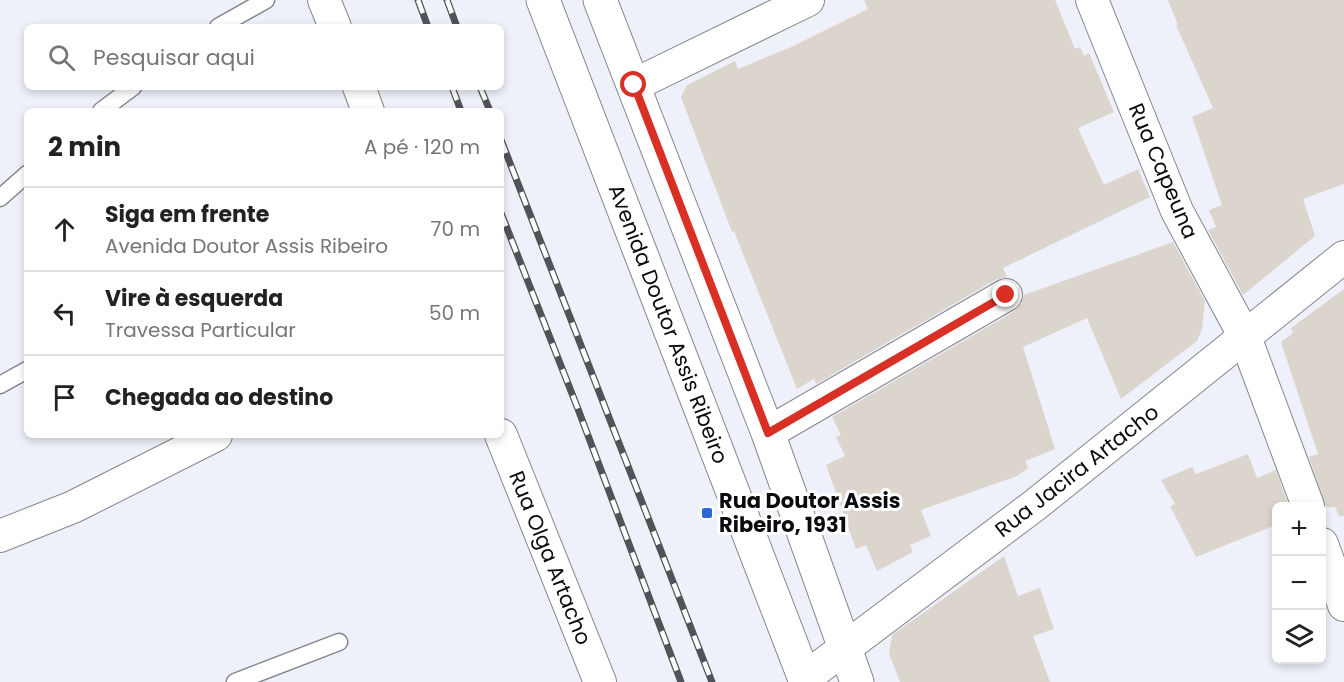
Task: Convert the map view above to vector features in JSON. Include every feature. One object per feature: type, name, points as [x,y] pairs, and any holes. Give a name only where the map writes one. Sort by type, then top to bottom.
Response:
[{"type":"main road","name":"Avenida Doutor Assis Ribeiro","points":[[543,0],[805,680]]},
{"type":"main road","points":[[600,0],[768,433],[857,682]]},
{"type":"street","points":[[324,0],[334,24]]},
{"type":"street","points":[[634,85],[808,0]]},
{"type":"street","name":"Rua Capeuna","points":[[1092,0],[1177,211],[1245,337],[1306,502]]},
{"type":"street","points":[[360,90],[367,108]]},
{"type":"street","name":"Rua Jacira Artacho","points":[[805,680],[844,648],[1035,506],[1344,257]]},
{"type":"street","points":[[768,433],[1006,295]]},
{"type":"street","points":[[0,536],[73,507],[210,438]]},
{"type":"street","name":"Rua Olga Artacho","points":[[502,438],[600,682]]},
{"type":"street","points":[[1326,555],[1344,605]]},
{"type":"lane","points":[[223,24],[266,0]]},
{"type":"lane","points":[[105,108],[128,90]]},
{"type":"lane","points":[[0,198],[24,177]]},
{"type":"lane","points":[[0,385],[24,372]]},
{"type":"lane","points":[[235,682],[339,642]]},
{"type":"building","points":[[864,0],[1055,0],[1075,49],[1080,47],[1084,56],[1089,53],[1114,112],[1078,128],[1104,185],[1138,169],[1150,197],[1003,268],[1007,277],[997,279],[816,384],[814,379],[797,389],[734,231],[732,232],[681,97],[687,85],[735,61],[738,69],[791,47],[868,9]]},
{"type":"building","points":[[1168,0],[1344,0],[1344,184],[1303,199],[1315,236],[1243,295],[1208,230],[1216,227],[1209,210],[1222,205],[1192,117],[1213,108],[1176,25],[1178,25]]},
{"type":"building","points":[[1173,242],[1205,301],[1202,329],[1197,341],[1121,399],[1087,318],[1023,347],[1055,449],[1025,461],[1028,468],[1017,476],[921,510],[931,536],[910,545],[913,552],[877,571],[866,545],[856,549],[826,465],[845,456],[836,437],[841,435],[832,417],[1015,311],[1022,303],[1024,295]]},
{"type":"building","points":[[1344,289],[1344,516],[1339,516],[1335,507],[1326,507],[1309,457],[1318,454],[1281,342],[1293,333],[1291,328]]},
{"type":"building","points":[[1248,454],[1257,478],[1276,470],[1287,502],[1272,502],[1272,527],[1196,557],[1170,506],[1175,504],[1161,480],[1192,467],[1196,474]]},
{"type":"building","points":[[1004,556],[1018,596],[1040,588],[1054,629],[1033,636],[1050,682],[900,682],[889,654],[892,635]]},
{"type":"railway","points":[[418,0],[427,24]]},
{"type":"railway","points":[[447,0],[456,24]]},
{"type":"railway","points":[[453,90],[460,108]]},
{"type":"railway","points":[[481,90],[489,108]]},
{"type":"railway","points":[[504,148],[712,682]]},
{"type":"railway","points":[[504,221],[681,682]]},
{"type":"place","name":"Rua Doutor Assis Ribeiro, 1931","points":[[707,513]]},
{"type":"route","points":[[634,85],[768,433],[1006,295]]}]
